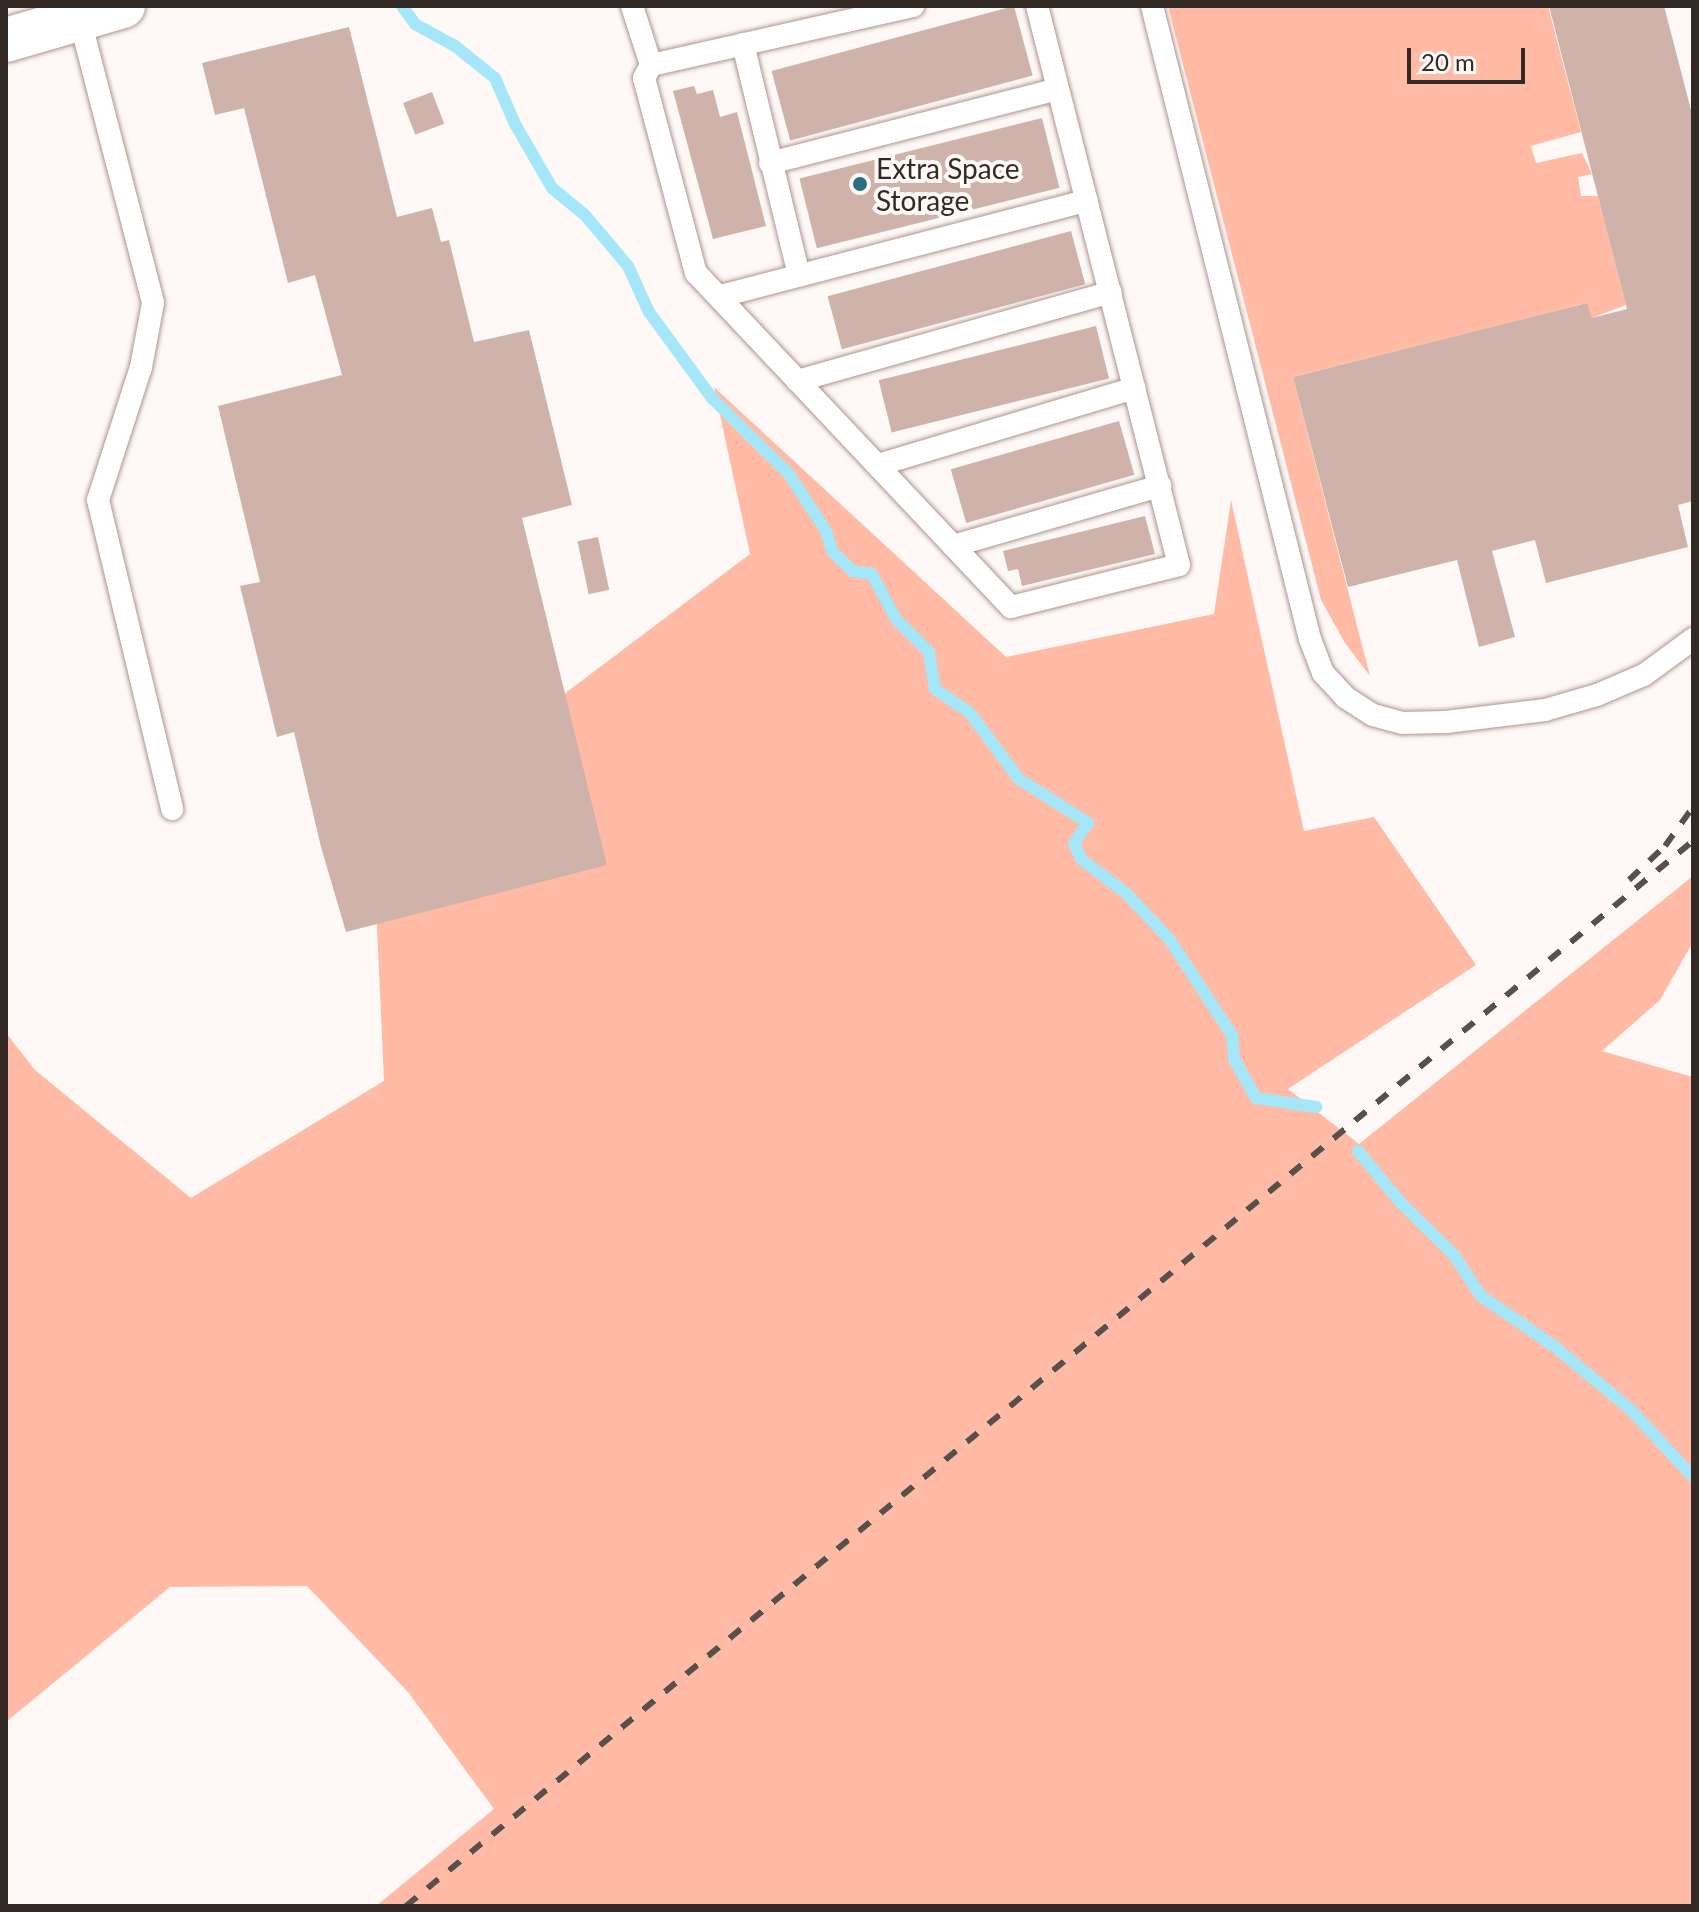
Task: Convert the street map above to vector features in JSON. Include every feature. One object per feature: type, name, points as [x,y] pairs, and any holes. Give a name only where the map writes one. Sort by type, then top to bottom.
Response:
[{"type":"main road","points":[[6,40],[123,6]]},
{"type":"lane","points":[[632,6],[651,65],[644,78],[696,273],[721,296],[1011,607],[1179,565],[1037,6]]},
{"type":"lane","points":[[651,65],[913,6]]},
{"type":"lane","points":[[1152,6],[1310,639],[1323,673],[1345,697],[1373,715],[1402,723],[1446,722],[1545,710],[1597,695],[1644,675],[1693,639]]},
{"type":"lane","points":[[80,20],[153,303],[141,367],[98,500],[172,809]]},
{"type":"lane","points":[[743,44],[799,275]]},
{"type":"lane","points":[[770,163],[1058,89]]},
{"type":"lane","points":[[721,296],[1087,201]]},
{"type":"lane","points":[[797,381],[1111,292]]},
{"type":"lane","points":[[878,465],[1135,388]]},
{"type":"lane","points":[[953,546],[1160,486]]},
{"type":"shaded area","points":[[1168,6],[1548,6],[1581,132],[1531,146],[1536,163],[1582,153],[1592,174],[1578,177],[1581,196],[1598,196],[1626,305],[1592,318],[1586,303],[1293,377],[1370,676],[1345,643],[1321,600]]},
{"type":"shaded area","points":[[714,387],[1006,657],[1214,614],[1231,500],[1304,831],[1374,817],[1476,965],[1288,1089],[1359,1144],[1693,876],[1693,942],[1660,1000],[1602,1051],[1693,1077],[1693,1906],[376,1906],[494,1809],[408,1692],[307,1586],[170,1587],[6,1722],[6,1033],[35,1070],[191,1198],[384,1081],[373,838],[750,554]]},
{"type":"building","points":[[1014,6],[1033,76],[790,141],[772,71]]},
{"type":"building","points":[[1549,6],[1664,6],[1691,110],[1693,501],[1678,505],[1688,547],[1546,583],[1535,540],[1492,551],[1515,637],[1479,647],[1457,560],[1348,587],[1293,377],[1587,303],[1592,318],[1627,309]]},
{"type":"building","points":[[349,27],[397,217],[432,208],[441,242],[449,240],[474,342],[529,330],[572,505],[522,518],[607,865],[346,932],[321,847],[294,732],[277,737],[240,586],[260,582],[218,406],[342,375],[315,275],[288,283],[244,108],[215,115],[202,63]]},
{"type":"building","points":[[694,86],[697,94],[713,90],[720,117],[737,112],[766,226],[713,239],[673,91]]},
{"type":"building","points":[[432,92],[444,124],[415,135],[403,103]]},
{"type":"building","points":[[1042,118],[1059,188],[817,248],[799,178]]},
{"type":"building","points":[[1071,231],[1085,284],[842,349],[828,296]]},
{"type":"building","points":[[1096,326],[1109,378],[892,433],[879,380]]},
{"type":"building","points":[[1119,421],[1134,475],[966,523],[951,469]]},
{"type":"building","points":[[1145,516],[1155,554],[1022,586],[1018,569],[1008,571],[1003,551]]},
{"type":"building","points":[[598,537],[609,590],[589,594],[577,541]]},
{"type":"waterway","points":[[402,6],[415,24],[455,46],[495,78],[515,124],[552,188],[585,215],[628,266],[649,312],[712,398],[789,474],[826,531],[833,552],[853,571],[872,574],[896,619],[929,652],[935,689],[970,713],[1019,779],[1088,823],[1074,843],[1081,859],[1127,894],[1170,940],[1232,1035],[1234,1059],[1256,1098],[1316,1107]]},
{"type":"waterway","points":[[1358,1151],[1400,1202],[1454,1255],[1481,1296],[1554,1346],[1631,1410],[1693,1477]]},
{"type":"railway","points":[[1629,880],[1665,846],[1693,807]]},
{"type":"railway","points":[[406,1906],[1693,841]]},
{"type":"place","name":"Extra Space Storage","points":[[860,184]]}]
